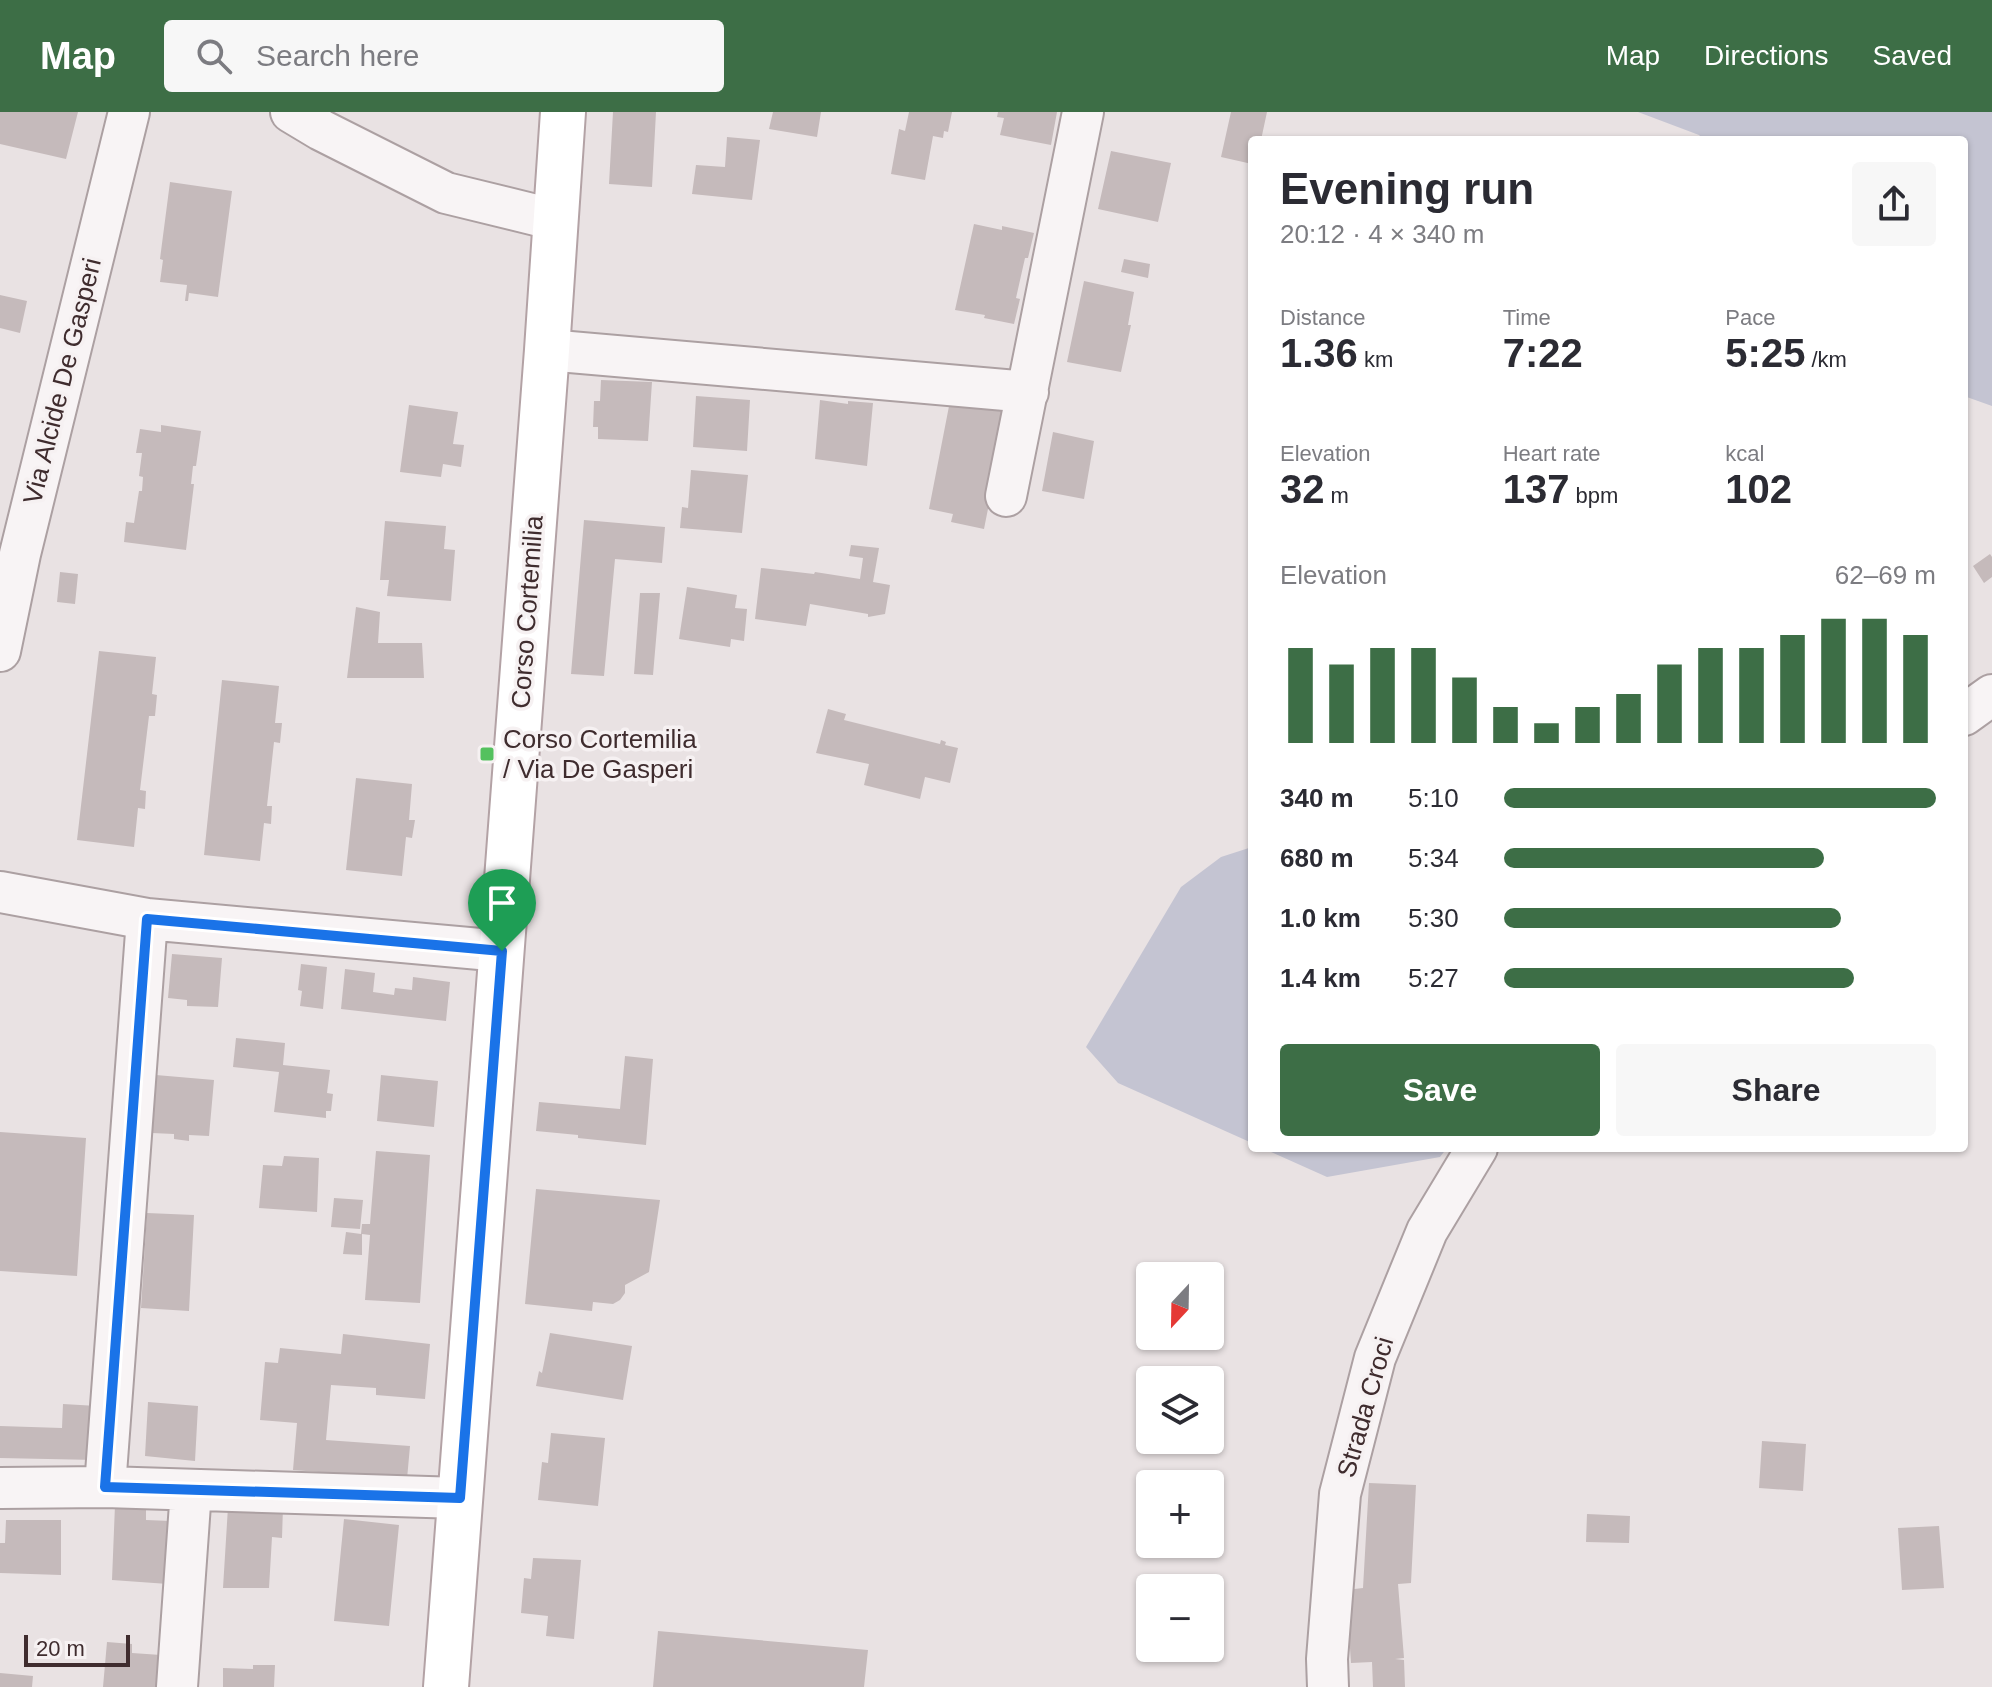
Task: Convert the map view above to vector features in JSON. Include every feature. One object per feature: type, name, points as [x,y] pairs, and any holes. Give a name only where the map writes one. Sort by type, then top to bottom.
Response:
[{"type":"main road","name":"Corso Cortemilia","points":[[446,1687],[563,112]]},
{"type":"street","name":"Via Alcide De Gasperi","points":[[0,651],[23,539],[129,112]]},
{"type":"street","points":[[291,112],[446,193],[556,220]]},
{"type":"street","points":[[1006,496],[1083,112]]},
{"type":"street","points":[[547,350],[1028,392]]},
{"type":"street","points":[[1968,712],[1992,695]]},
{"type":"street","points":[[0,892],[147,919],[502,951]]},
{"type":"street","points":[[105,1487],[147,919]]},
{"type":"street","name":"Strada Croci","points":[[1328,1687],[1327,1659],[1340,1494],[1375,1358],[1427,1231],[1475,1152]]},
{"type":"street","points":[[0,1488],[105,1487],[460,1498]]},
{"type":"street","points":[[177,1687],[191,1490]]},
{"type":"shaded area","points":[[1638,112],[1992,112],[1992,406],[1968,397],[1968,136],[1699,135]]},
{"type":"shaded area","points":[[1248,848],[1248,1141],[1118,1083],[1086,1047],[1181,887],[1221,857]]},
{"type":"shaded area","points":[[1271,1152],[1444,1152],[1440,1157],[1327,1177]]},
{"type":"building","points":[[0,112],[78,112],[66,159],[0,144]]},
{"type":"building","points":[[613,112],[656,112],[652,187],[609,184]]},
{"type":"building","points":[[773,112],[821,112],[817,137],[769,129]]},
{"type":"building","points":[[909,112],[952,112],[948,132],[944,131],[943,138],[933,136],[925,180],[891,174],[899,129],[905,131]]},
{"type":"building","points":[[998,112],[1057,112],[1051,145],[1000,135],[1004,118],[997,117]]},
{"type":"building","points":[[1231,112],[1267,112],[1262,136],[1248,136],[1248,163],[1221,157]]},
{"type":"building","points":[[727,137],[760,140],[752,200],[692,194],[696,165],[725,167]]},
{"type":"building","points":[[1111,151],[1171,163],[1158,222],[1098,209]]},
{"type":"building","points":[[170,182],[232,191],[218,297],[189,293],[188,301],[185,301],[187,285],[160,282]]},
{"type":"building","points":[[974,224],[1034,233],[1016,298],[1020,299],[1014,324],[955,310]]},
{"type":"building","points":[[1124,259],[1150,264],[1148,278],[1121,272]]},
{"type":"building","points":[[1084,281],[1134,292],[1121,372],[1067,362]]},
{"type":"building","points":[[0,295],[27,301],[20,333],[0,328]]},
{"type":"building","points":[[601,380],[652,382],[648,441],[598,439],[598,427],[593,427],[594,401],[600,401]]},
{"type":"building","points":[[696,396],[750,400],[747,451],[693,447]]},
{"type":"building","points":[[820,400],[848,404],[848,401],[873,403],[867,466],[815,459]]},
{"type":"building","points":[[950,401],[1009,403],[984,529],[951,522],[953,514],[929,509]]},
{"type":"building","points":[[409,405],[458,412],[453,444],[464,445],[461,467],[443,464],[441,477],[400,472]]},
{"type":"building","points":[[161,425],[201,431],[196,466],[193,466],[191,484],[194,484],[186,550],[124,542],[126,522],[134,523],[139,491],[142,491],[143,477],[139,476],[142,453],[136,453],[140,429],[161,432]]},
{"type":"building","points":[[1053,432],[1094,441],[1084,499],[1042,491]]},
{"type":"building","points":[[691,470],[748,475],[742,533],[680,528],[682,507],[688,508]]},
{"type":"building","points":[[584,520],[665,527],[662,563],[615,559],[604,676],[571,674]]},
{"type":"building","points":[[385,521],[446,526],[444,549],[455,550],[451,601],[387,596],[389,580],[380,580]]},
{"type":"building","points":[[851,545],[879,548],[873,582],[890,585],[885,614],[868,617],[868,614],[810,604],[806,626],[755,619],[761,568],[860,579],[863,558],[849,556]]},
{"type":"building","points":[[1990,554],[1992,577],[1984,583],[1973,566]]},
{"type":"building","points":[[60,572],[78,574],[75,604],[57,602]]},
{"type":"building","points":[[687,587],[737,595],[735,608],[747,609],[744,641],[731,639],[730,647],[679,639]]},
{"type":"building","points":[[640,593],[660,593],[653,675],[634,674]]},
{"type":"building","points":[[356,607],[380,612],[378,643],[422,643],[424,678],[347,678]]},
{"type":"building","points":[[99,651],[156,657],[152,694],[157,695],[155,716],[149,716],[140,790],[146,791],[145,809],[138,808],[134,847],[77,840]]},
{"type":"building","points":[[222,680],[279,686],[275,723],[282,723],[280,743],[274,742],[267,806],[272,806],[271,824],[264,823],[260,861],[204,855]]},
{"type":"building","points":[[828,709],[846,714],[844,720],[940,744],[941,740],[946,742],[945,745],[958,748],[950,783],[925,777],[920,799],[864,785],[869,764],[816,753]]},
{"type":"building","points":[[356,778],[412,784],[409,820],[415,820],[412,838],[406,837],[402,876],[346,870]]},
{"type":"building","points":[[172,954],[222,958],[218,1007],[187,1006],[187,1000],[168,998]]},
{"type":"building","points":[[301,964],[327,967],[323,1009],[300,1006]]},
{"type":"building","points":[[345,969],[375,973],[373,992],[394,995],[395,988],[412,990],[413,977],[450,982],[446,1021],[341,1009]]},
{"type":"building","points":[[236,1038],[285,1043],[283,1065],[330,1070],[327,1093],[333,1094],[331,1111],[326,1111],[326,1118],[274,1112],[279,1072],[233,1067]]},
{"type":"building","points":[[625,1056],[653,1059],[646,1145],[536,1131],[539,1102],[620,1109]]},
{"type":"building","points":[[156,1075],[214,1080],[209,1136],[189,1135],[189,1141],[174,1139],[174,1134],[152,1133]]},
{"type":"building","points":[[381,1075],[438,1081],[434,1127],[377,1121]]},
{"type":"building","points":[[0,1132],[86,1138],[77,1276],[0,1271]]},
{"type":"building","points":[[376,1151],[430,1155],[420,1303],[365,1300],[370,1235],[362,1234],[362,1255],[343,1254],[346,1232],[361,1234],[362,1224],[370,1224]]},
{"type":"building","points":[[284,1156],[319,1158],[317,1212],[259,1208],[263,1165],[282,1166]]},
{"type":"building","points":[[536,1189],[660,1200],[649,1272],[625,1285],[625,1293],[613,1304],[593,1302],[592,1311],[525,1304]]},
{"type":"building","points":[[334,1198],[363,1200],[360,1229],[331,1227]]},
{"type":"building","points":[[147,1213],[194,1215],[189,1311],[141,1308]]},
{"type":"building","points":[[550,1333],[632,1346],[623,1400],[536,1386],[539,1371],[542,1373]]},
{"type":"building","points":[[343,1334],[430,1344],[425,1399],[376,1395],[376,1388],[331,1385],[326,1440],[410,1446],[407,1479],[293,1470],[297,1423],[260,1420],[265,1362],[278,1363],[280,1348],[341,1354]]},
{"type":"building","points":[[148,1402],[198,1406],[195,1461],[145,1456]]},
{"type":"building","points":[[63,1404],[97,1406],[96,1460],[0,1458],[0,1426],[62,1428]]},
{"type":"building","points":[[551,1433],[605,1438],[598,1506],[538,1500],[542,1462],[548,1463]]},
{"type":"building","points":[[1762,1441],[1806,1444],[1803,1491],[1759,1488]]},
{"type":"building","points":[[1369,1483],[1416,1485],[1411,1583],[1398,1584],[1404,1658],[1395,1659],[1404,1660],[1405,1687],[1373,1687],[1372,1662],[1351,1663],[1346,1590],[1363,1588]]},
{"type":"building","points":[[115,1505],[146,1505],[146,1520],[171,1521],[168,1584],[112,1580]]},
{"type":"building","points":[[228,1507],[283,1507],[282,1538],[272,1537],[269,1588],[223,1588]]},
{"type":"building","points":[[1587,1514],[1630,1516],[1629,1543],[1586,1542]]},
{"type":"building","points":[[344,1519],[399,1525],[389,1626],[334,1621]]},
{"type":"building","points":[[6,1520],[61,1520],[61,1575],[0,1573],[0,1543],[5,1543]]},
{"type":"building","points":[[1939,1526],[1944,1588],[1902,1590],[1898,1528]]},
{"type":"building","points":[[533,1558],[581,1560],[574,1639],[546,1636],[548,1616],[521,1613],[524,1578],[531,1579]]},
{"type":"building","points":[[658,1631],[868,1650],[864,1687],[653,1687]]},
{"type":"building","points":[[107,1642],[132,1644],[132,1653],[161,1655],[159,1687],[103,1687]]},
{"type":"building","points":[[253,1665],[275,1665],[274,1687],[223,1687],[223,1668],[253,1669]]},
{"type":"building","points":[[0,1673],[33,1676],[32,1687],[0,1687]]},
{"type":"place","name":"Corso Cortemilia / Via De Gasperi","points":[[487,754]]},
{"type":"route","points":[[147,919],[502,951],[460,1498],[105,1487],[147,919]]}]
